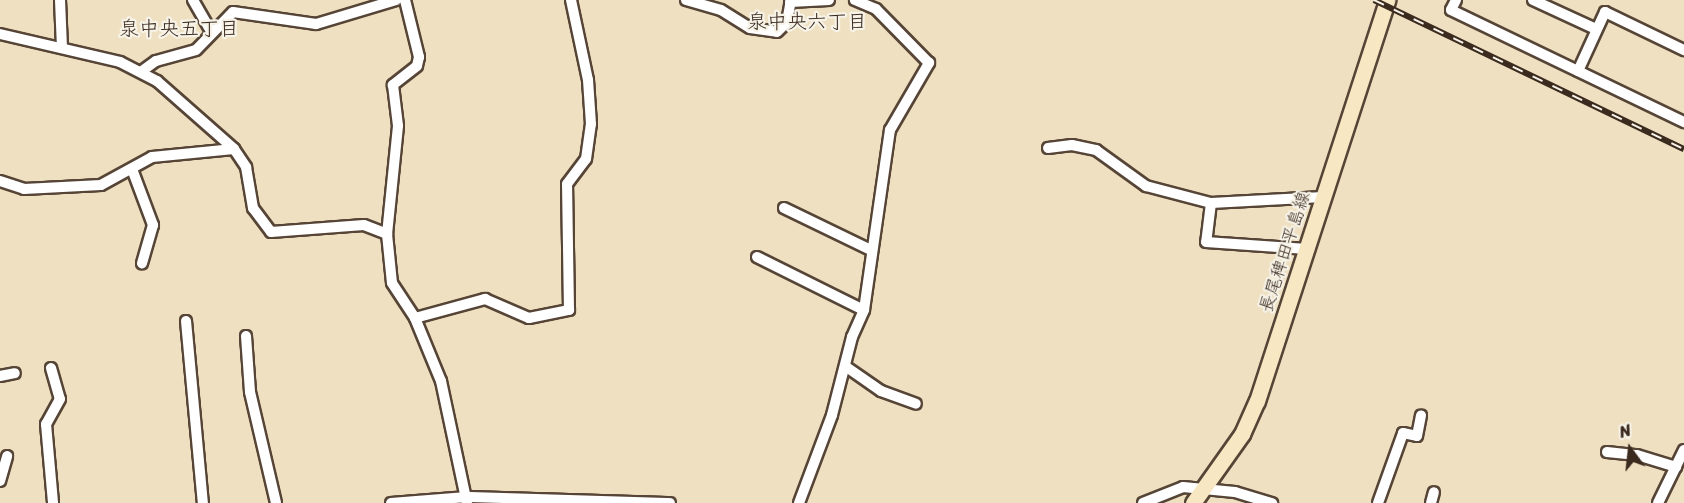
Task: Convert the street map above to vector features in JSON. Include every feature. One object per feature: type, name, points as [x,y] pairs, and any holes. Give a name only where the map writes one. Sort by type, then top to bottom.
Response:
[{"type":"main road","name":"長尾稗田平島線","points":[[1193,503],[1208,487],[1242,434],[1257,401],[1387,0]]},
{"type":"street","points":[[60,0],[62,48]]},
{"type":"street","points":[[193,0],[212,33]]},
{"type":"street","points":[[142,71],[156,61],[196,50],[229,14],[239,11],[316,24],[396,0]]},
{"type":"street","points":[[405,0],[419,57],[417,66],[393,85],[398,126],[387,234],[392,282],[415,318],[441,381],[467,500]]},
{"type":"street","points":[[415,318],[485,299],[529,318],[569,310],[567,184],[586,159],[591,123],[588,80],[571,0]]},
{"type":"street","points":[[686,0],[722,10],[750,27],[777,32],[787,22],[791,1],[829,0]]},
{"type":"street","points":[[799,503],[832,415],[845,366],[864,310],[890,130],[929,63],[876,9],[855,0]]},
{"type":"street","points":[[1456,0],[1451,9],[1684,122]]},
{"type":"street","points":[[1533,0],[1596,29]]},
{"type":"street","points":[[1578,71],[1605,12],[1684,50]]},
{"type":"street","points":[[0,34],[62,48],[142,71],[234,148],[246,167],[253,207],[271,231],[364,225],[387,234]]},
{"type":"street","points":[[1048,148],[1072,145],[1095,150],[1146,186],[1211,203],[1323,197]]},
{"type":"street","points":[[0,181],[24,189],[101,185],[162,154],[234,148]]},
{"type":"street","points":[[132,169],[153,225],[142,263]]},
{"type":"street","points":[[1211,203],[1206,242],[1306,249]]},
{"type":"street","points":[[784,208],[871,250]]},
{"type":"street","points":[[757,257],[864,310]]},
{"type":"street","points":[[186,321],[203,503]]},
{"type":"street","points":[[246,336],[250,392],[276,503]]},
{"type":"street","points":[[845,366],[881,391],[916,404]]},
{"type":"street","points":[[51,368],[60,399],[46,424],[53,503]]},
{"type":"street","points":[[0,376],[15,373]]},
{"type":"street","points":[[1378,503],[1398,431],[1417,436],[1421,415]]},
{"type":"street","points":[[1658,503],[1684,450]]},
{"type":"street","points":[[1607,452],[1637,455],[1676,467]]},
{"type":"street","points":[[0,481],[7,456]]},
{"type":"street","points":[[1143,503],[1163,492],[1208,487],[1272,503]]},
{"type":"street","points":[[1431,503],[1434,492]]},
{"type":"street","points":[[391,503],[467,500],[670,503]]},
{"type":"railway","points":[[1374,0],[1684,149]]},
{"type":"district","name":"泉中央六丁目","points":[[807,21]]},
{"type":"district","name":"泉中央五丁目","points":[[179,28]]}]
